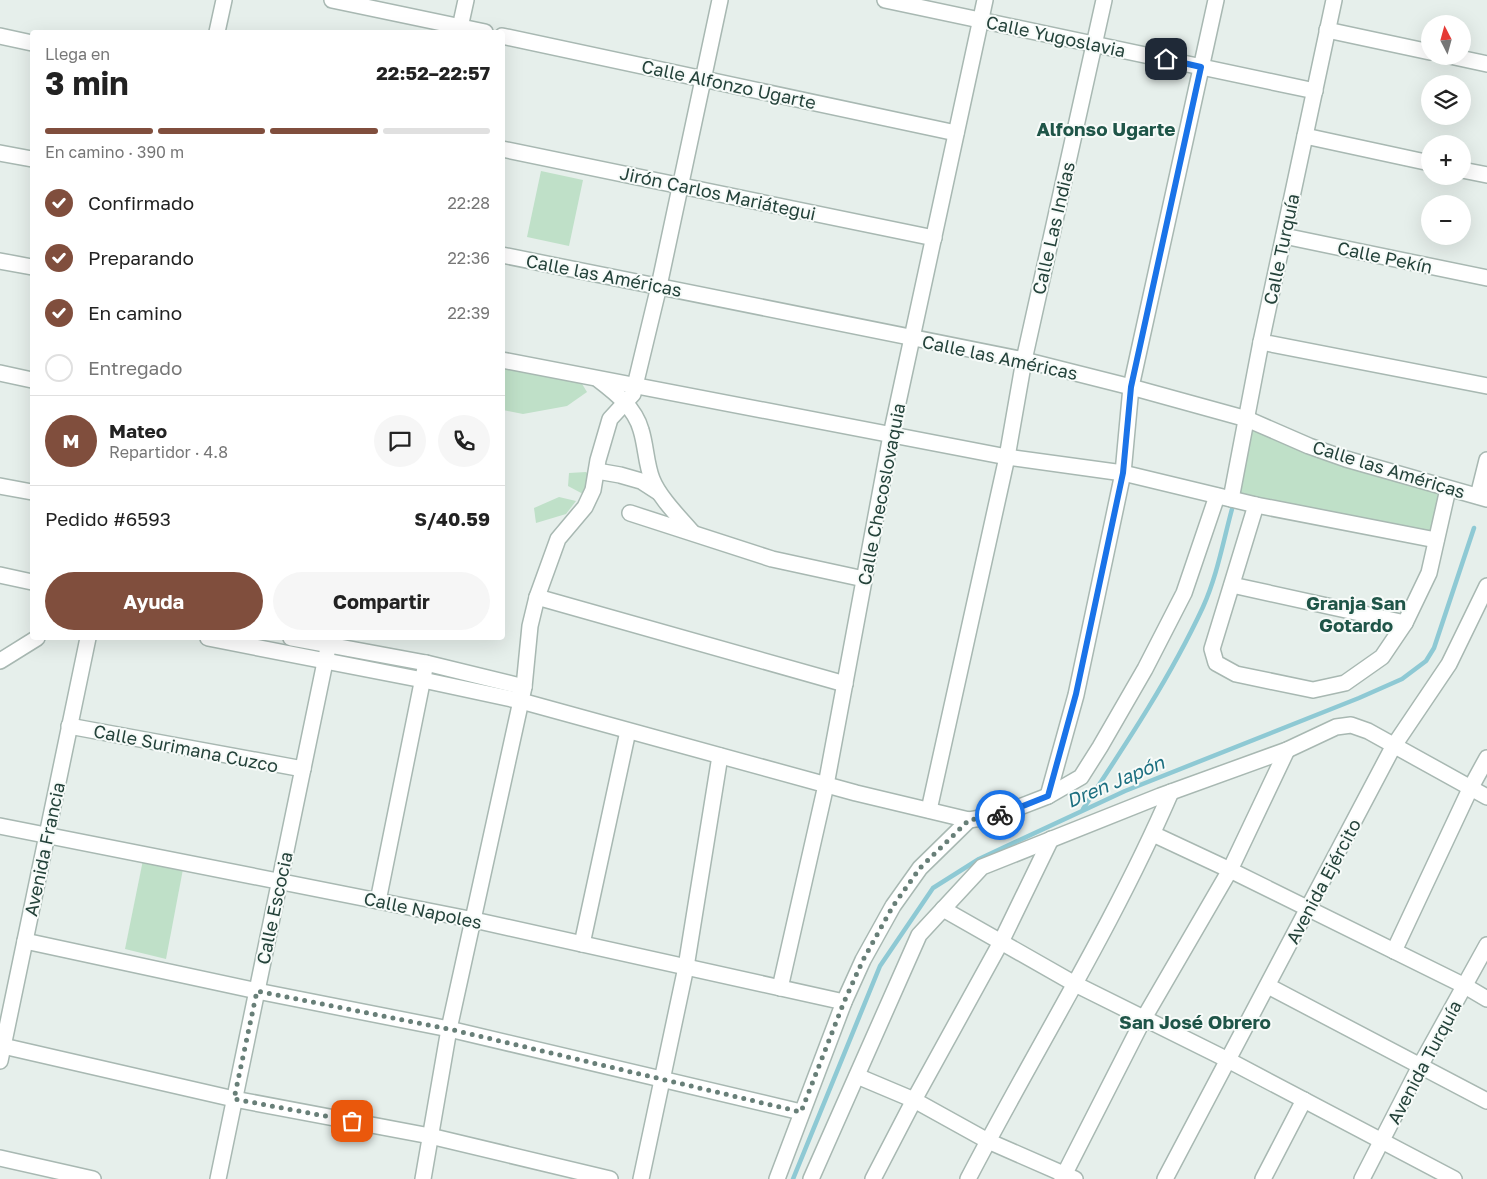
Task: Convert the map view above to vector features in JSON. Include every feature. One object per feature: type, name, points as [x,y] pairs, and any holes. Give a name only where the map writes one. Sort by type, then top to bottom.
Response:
[{"type":"street","points":[[217,30],[224,0]]},
{"type":"street","points":[[332,0],[460,30],[466,0]]},
{"type":"street","points":[[423,1179],[449,1029],[522,694],[530,626],[537,597],[558,539],[585,507],[593,490],[610,419],[633,394],[659,286],[720,0]]},
{"type":"street","name":"Calle Yugoslavia","points":[[885,0],[1315,91]]},
{"type":"street","name":"Calle Checoslovaquia","points":[[780,988],[826,785],[892,435],[985,0]]},
{"type":"street","name":"Calle Las Indias","points":[[929,810],[1007,457],[1024,360],[1104,0]]},
{"type":"street","points":[[1048,796],[1076,694],[1123,473],[1131,387],[1216,0]]},
{"type":"street","name":"Calle Turquía","points":[[969,820],[999,815],[1048,796],[1081,777],[1125,704],[1184,593],[1224,498],[1247,419],[1261,342],[1334,0]]},
{"type":"street","points":[[1328,30],[1421,50]]},
{"type":"street","points":[[0,36],[30,43]]},
{"type":"street","name":"Calle Alfonzo Ugarte","points":[[505,37],[956,133]]},
{"type":"street","points":[[1471,61],[1487,64]]},
{"type":"street","points":[[1305,136],[1421,161]]},
{"type":"street","name":"Jirón Carlos Mariátegui","points":[[505,150],[934,238]]},
{"type":"street","points":[[0,153],[30,159]]},
{"type":"street","points":[[1471,172],[1487,175]]},
{"type":"street","name":"Calle Pekín","points":[[1284,236],[1487,278]]},
{"type":"street","name":"Calle las Américas","points":[[505,256],[1024,360],[1247,419],[1309,446],[1346,459],[1448,489],[1483,497]]},
{"type":"street","points":[[0,261],[30,268]]},
{"type":"street","points":[[1261,342],[1487,386]]},
{"type":"street","points":[[505,361],[1007,457],[1123,473],[1256,505],[1436,540]]},
{"type":"street","points":[[0,373],[30,380]]},
{"type":"street","points":[[595,378],[625,402],[634,414],[641,428],[652,480],[661,495],[692,532]]},
{"type":"street","points":[[1483,497],[1487,460]]},
{"type":"street","points":[[597,471],[641,481],[661,495]]},
{"type":"street","points":[[0,486],[30,492]]},
{"type":"street","points":[[1256,505],[1212,649],[1216,663],[1236,674],[1313,690],[1345,683],[1382,657],[1405,623],[1429,573],[1448,489]]},
{"type":"street","points":[[630,513],[772,559],[864,579]]},
{"type":"street","points":[[0,575],[30,582]]},
{"type":"street","points":[[1232,585],[1405,623]]},
{"type":"street","name":"Avenida Ejército","points":[[1165,1179],[1393,747],[1449,664],[1487,586]]},
{"type":"street","points":[[537,597],[845,684]]},
{"type":"street","points":[[0,661],[34,640]]},
{"type":"street","name":"Avenida Francia","points":[[2,1054],[88,640]]},
{"type":"street","points":[[218,640],[423,680],[522,694]]},
{"type":"street","points":[[310,640],[330,642],[426,663],[628,730],[826,785],[969,820]]},
{"type":"street","name":"Calle Escocia","points":[[218,1179],[330,642]]},
{"type":"street","points":[[378,901],[426,663]]},
{"type":"street","points":[[812,1179],[919,936],[982,867],[1171,792],[1287,750],[1336,727],[1351,725],[1368,732],[1487,797]]},
{"type":"street","name":"Calle Surimana Cuzco","points":[[69,726],[303,769]]},
{"type":"street","points":[[582,944],[628,730]]},
{"type":"street","points":[[857,1076],[914,1100],[988,1141],[1067,1177],[1144,1018],[1230,870],[1287,750]]},
{"type":"street","points":[[640,1179],[686,967],[720,756]]},
{"type":"street","points":[[1394,951],[1470,788],[1487,758]]},
{"type":"street","points":[[968,1179],[1075,984],[1153,834],[1171,792]]},
{"type":"street","points":[[776,1179],[844,1002],[863,960],[893,906],[920,868],[969,820]]},
{"type":"street","name":"Calle Napoles","points":[[0,826],[474,920],[844,1002]]},
{"type":"street","points":[[1153,834],[1230,870],[1487,998]]},
{"type":"street","points":[[873,1179],[1001,942],[1051,839]]},
{"type":"street","points":[[943,909],[1075,984],[1228,1060],[1454,1179]]},
{"type":"street","points":[[25,941],[257,991],[449,1029],[801,1112]]},
{"type":"street","name":"Avenida Turquía","points":[[1362,1179],[1420,1066],[1487,945]]},
{"type":"street","points":[[1268,986],[1487,1101]]},
{"type":"street","points":[[2,1054],[430,1136],[610,1179]]},
{"type":"street","points":[[1263,1179],[1304,1100]]},
{"type":"street","points":[[0,1158],[93,1179]]},
{"type":"green space","points":[[541,171],[583,180],[569,246],[527,237]]},
{"type":"green space","points":[[505,361],[579,379],[587,392],[567,406],[523,414],[505,410]]},
{"type":"green space","points":[[1252,429],[1306,454],[1441,494],[1433,533],[1238,493]]},
{"type":"green space","points":[[586,472],[591,477],[583,494],[568,486],[569,473]]},
{"type":"green space","points":[[559,497],[576,501],[566,514],[536,523],[534,508]]},
{"type":"green space","points":[[143,860],[183,869],[166,959],[125,949]]},
{"type":"waterway","points":[[1083,809],[1147,710],[1203,607],[1212,583],[1232,509]]},
{"type":"waterway","name":"Dren Japón","points":[[793,1179],[880,966],[933,888],[979,859],[1125,791],[1402,679],[1426,661],[1434,648],[1474,528]]},
{"type":"way so far","points":[[352,1121],[234,1099],[257,991],[449,1029],[801,1112],[844,1002],[863,960],[893,906],[920,868],[969,820],[1000,815]]},
{"type":"district","name":"Alfonso Ugarte","points":[[1106,128]]},
{"type":"district","name":"Granja San Gotardo","points":[[1356,613]]},
{"type":"district","name":"San José Obrero","points":[[1195,1021]]},
{"type":"route","points":[[1000,815],[1048,796],[1076,694],[1123,473],[1131,387],[1201,67],[1166,59]]}]
